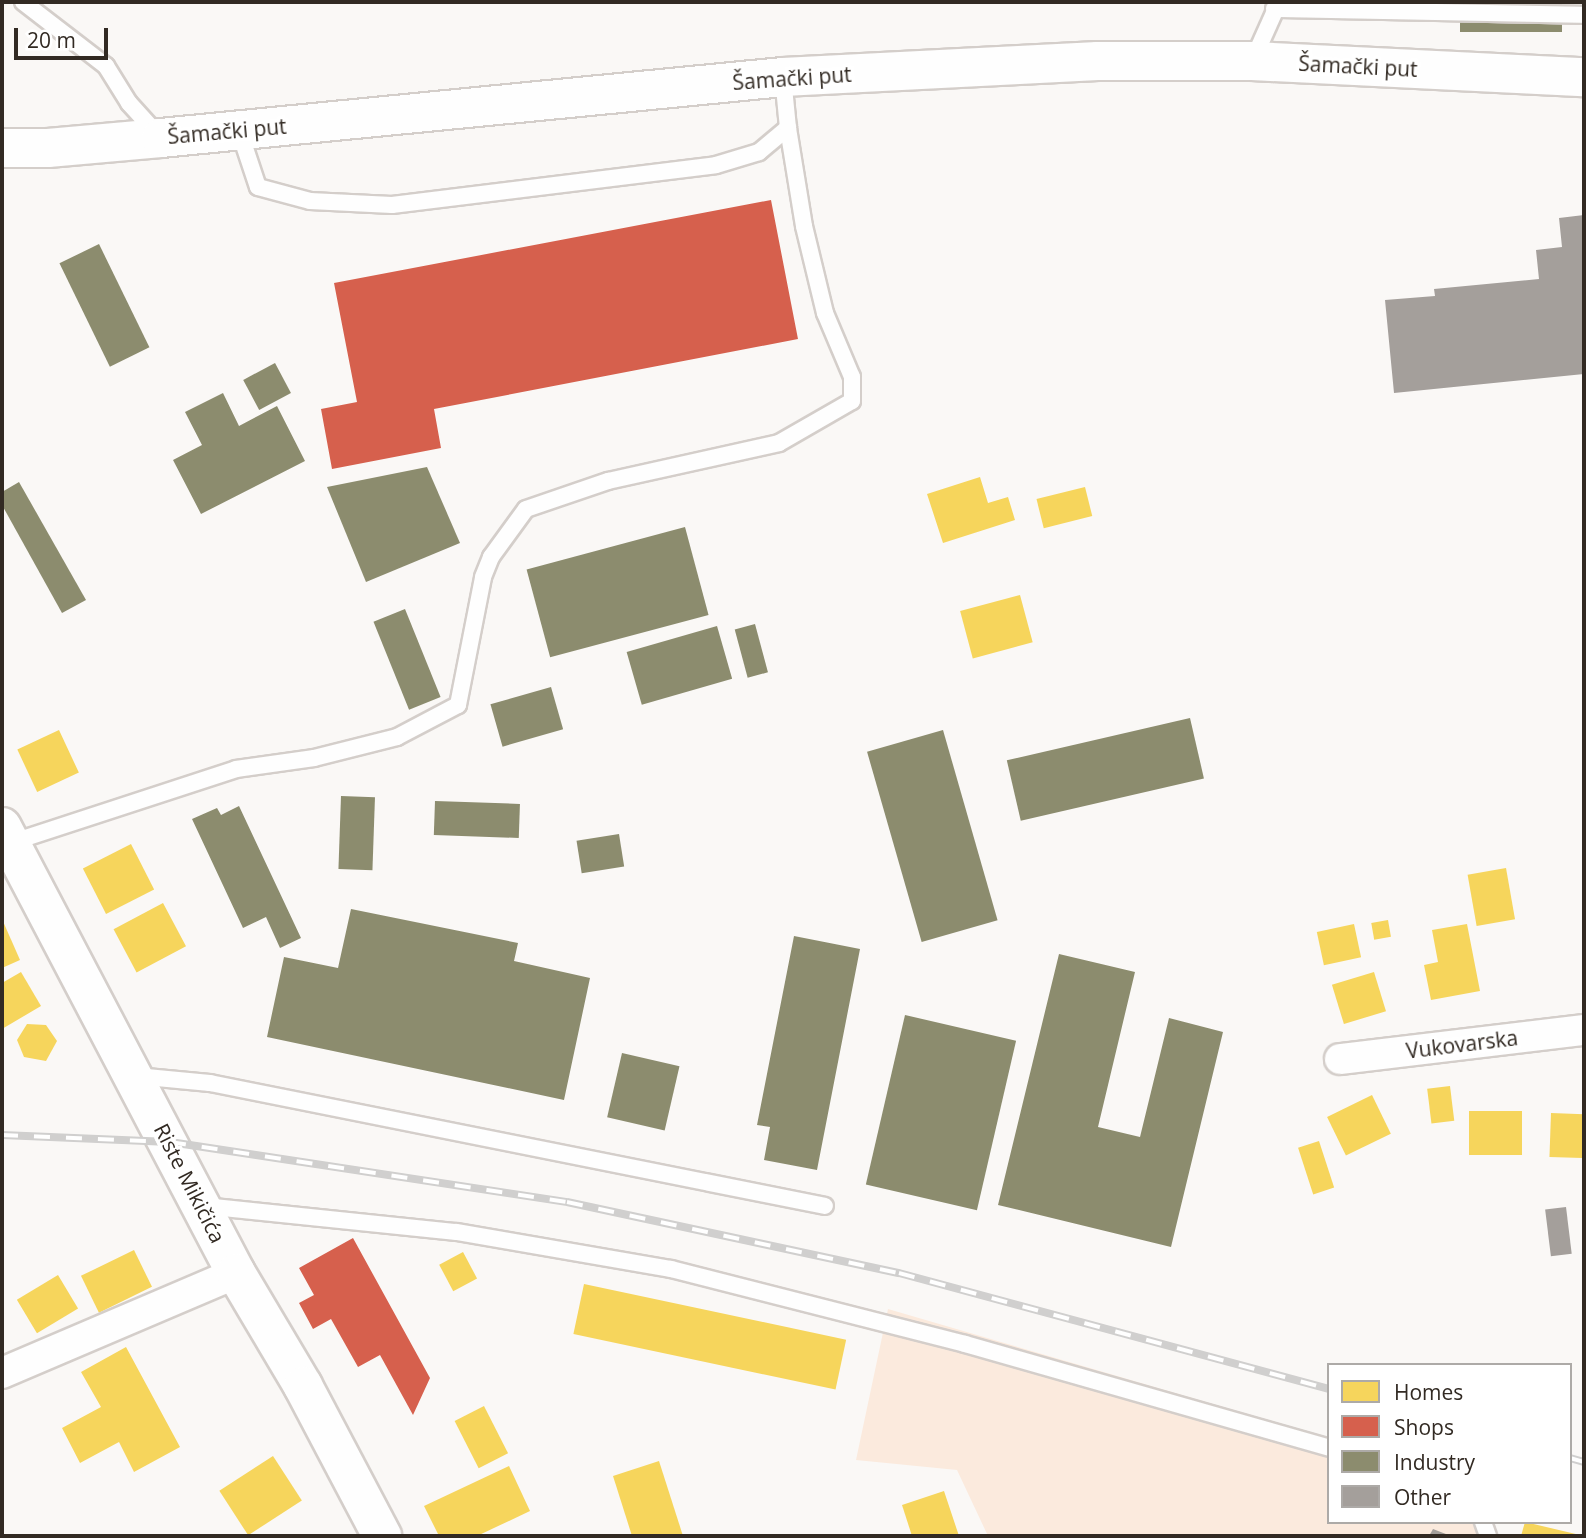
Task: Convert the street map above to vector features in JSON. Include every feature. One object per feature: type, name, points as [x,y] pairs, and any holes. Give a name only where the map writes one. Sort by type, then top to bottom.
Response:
[{"type":"main road","name":"Šamački put","points":[[2,148],[48,148],[161,138],[783,76],[1098,61],[1252,61],[1584,77]]},
{"type":"main road","name":"Riste Mikičića","points":[[6,835],[236,1273],[303,1386],[382,1536]]},
{"type":"street","name":"Vukovarska","points":[[1340,1059],[1584,1030]]},
{"type":"street","points":[[2,1373],[236,1273]]},
{"type":"lane","points":[[23,2],[106,66],[129,103],[161,138]]},
{"type":"lane","points":[[1252,61],[1276,5],[1584,15]]},
{"type":"lane","points":[[6,835],[236,769],[314,758],[397,737],[410,731],[458,705],[483,577],[491,557],[526,509],[608,481],[779,443],[852,401],[852,377],[825,313],[804,226],[788,128],[783,76]]},
{"type":"lane","points":[[239,130],[258,187],[310,201],[392,205],[716,165],[759,152],[788,128]]},
{"type":"lane","points":[[132,1075],[210,1083],[825,1206]]},
{"type":"lane","points":[[201,1205],[457,1232],[671,1269],[965,1344],[1327,1447]]},
{"type":"shaded area","points":[[888,1309],[1327,1437],[1327,1524],[1488,1524],[1485,1536],[988,1536],[957,1470],[856,1460]]},
{"type":"building: Homes","points":[[980,477],[988,503],[1008,497],[1015,520],[943,543],[927,494]]},
{"type":"building: Homes","points":[[1085,487],[1092,516],[1044,528],[1036,499]]},
{"type":"building: Homes","points":[[1020,595],[1033,642],[973,658],[960,611]]},
{"type":"building: Homes","points":[[59,730],[79,773],[37,792],[17,749]]},
{"type":"building: Homes","points":[[131,844],[154,889],[106,914],[83,869]]},
{"type":"building: Homes","points":[[1506,868],[1515,919],[1477,926],[1468,875]]},
{"type":"building: Homes","points":[[163,903],[186,946],[137,973],[114,929]]},
{"type":"building: Homes","points":[[2,919],[20,960],[2,968]]},
{"type":"building: Homes","points":[[1388,920],[1391,937],[1374,940],[1371,923]]},
{"type":"building: Homes","points":[[1354,924],[1361,957],[1324,965],[1317,932]]},
{"type":"building: Homes","points":[[1467,924],[1480,991],[1431,1000],[1424,965],[1438,962],[1432,930]]},
{"type":"building: Homes","points":[[21,972],[41,1006],[2,1029],[2,983]]},
{"type":"building: Homes","points":[[1374,972],[1386,1011],[1344,1024],[1332,985]]},
{"type":"building: Homes","points":[[27,1024],[46,1025],[57,1041],[46,1061],[24,1057],[17,1040]]},
{"type":"building: Homes","points":[[1450,1086],[1454,1121],[1431,1124],[1427,1089]]},
{"type":"building: Homes","points":[[1372,1095],[1391,1134],[1346,1156],[1327,1117]]},
{"type":"building: Homes","points":[[1469,1111],[1522,1111],[1522,1155],[1469,1155]]},
{"type":"building: Homes","points":[[1551,1113],[1584,1114],[1582,1158],[1549,1157]]},
{"type":"building: Homes","points":[[1319,1141],[1334,1188],[1313,1194],[1298,1148]]},
{"type":"building: Homes","points":[[134,1250],[152,1287],[99,1313],[81,1276]]},
{"type":"building: Homes","points":[[463,1252],[477,1278],[453,1291],[439,1265]]},
{"type":"building: Homes","points":[[58,1275],[78,1308],[37,1333],[17,1300]]},
{"type":"building: Homes","points":[[584,1284],[846,1340],[836,1390],[573,1334]]},
{"type":"building: Homes","points":[[126,1347],[180,1447],[134,1472],[119,1442],[80,1463],[62,1428],[101,1407],[81,1372]]},
{"type":"building: Homes","points":[[484,1406],[508,1453],[479,1468],[455,1421]]},
{"type":"building: Homes","points":[[273,1456],[302,1500],[248,1535],[219,1491]]},
{"type":"building: Homes","points":[[659,1461],[683,1536],[632,1536],[613,1476]]},
{"type":"building: Homes","points":[[509,1466],[530,1511],[477,1536],[439,1536],[424,1506]]},
{"type":"building: Homes","points":[[944,1491],[959,1536],[912,1536],[902,1505]]},
{"type":"building: Homes","points":[[1524,1524],[1580,1535],[1580,1536],[1521,1536]]},
{"type":"building: Shops","points":[[771,200],[798,339],[434,409],[441,448],[332,469],[321,409],[357,402],[334,283]]},
{"type":"building: Shops","points":[[353,1238],[430,1378],[413,1415],[380,1355],[358,1367],[331,1319],[313,1329],[299,1303],[314,1295],[299,1268]]},
{"type":"building: Industry","points":[[1460,2],[1562,2],[1562,32],[1460,32]]},
{"type":"building: Industry","points":[[99,244],[149,347],[110,367],[59,263]]},
{"type":"building: Industry","points":[[275,363],[291,393],[259,410],[243,380]]},
{"type":"building: Industry","points":[[223,393],[239,426],[277,406],[305,461],[201,514],[173,460],[202,445],[185,412]]},
{"type":"building: Industry","points":[[427,467],[460,543],[366,582],[327,487]]},
{"type":"building: Industry","points":[[19,482],[86,600],[62,613],[2,505],[2,492]]},
{"type":"building: Industry","points":[[685,527],[709,615],[550,657],[527,569]]},
{"type":"building: Industry","points":[[405,609],[441,697],[409,710],[373,622]]},
{"type":"building: Industry","points":[[755,624],[768,672],[748,678],[735,629]]},
{"type":"building: Industry","points":[[717,626],[732,679],[642,705],[627,652]]},
{"type":"building: Industry","points":[[551,687],[563,729],[503,747],[490,704]]},
{"type":"building: Industry","points":[[1190,718],[1204,778],[1021,821],[1007,760]]},
{"type":"building: Industry","points":[[943,730],[998,920],[922,942],[867,752]]},
{"type":"building: Industry","points":[[341,796],[375,797],[372,870],[338,869]]},
{"type":"building: Industry","points":[[435,801],[520,804],[519,838],[434,835]]},
{"type":"building: Industry","points":[[239,806],[301,938],[280,948],[266,917],[243,928],[192,819],[217,808],[221,815]]},
{"type":"building: Industry","points":[[619,834],[624,867],[582,873],[577,841]]},
{"type":"building: Industry","points":[[351,909],[518,943],[514,961],[590,978],[564,1100],[267,1037],[284,957],[338,968]]},
{"type":"building: Industry","points":[[794,936],[860,949],[817,1170],[764,1160],[770,1127],[757,1125]]},
{"type":"building: Industry","points":[[1059,954],[1135,972],[1098,1127],[1140,1137],[1169,1018],[1223,1032],[1171,1247],[998,1205]]},
{"type":"building: Industry","points":[[905,1015],[1016,1041],[977,1210],[866,1185]]},
{"type":"building: Industry","points":[[622,1053],[679,1066],[665,1131],[607,1117]]},
{"type":"building: Other","points":[[1584,215],[1584,374],[1394,393],[1385,300],[1435,296],[1434,289],[1539,279],[1536,250],[1562,247],[1559,218]]},
{"type":"building: Other","points":[[1566,1207],[1572,1254],[1551,1256],[1545,1210]]},
{"type":"building: Other","points":[[1433,1529],[1451,1536],[1429,1536]]},
{"type":"railway","points":[[2,1135],[170,1142],[567,1202],[899,1273],[1327,1388]]},
{"type":"railway","points":[[1572,1459],[1584,1462]]}]
